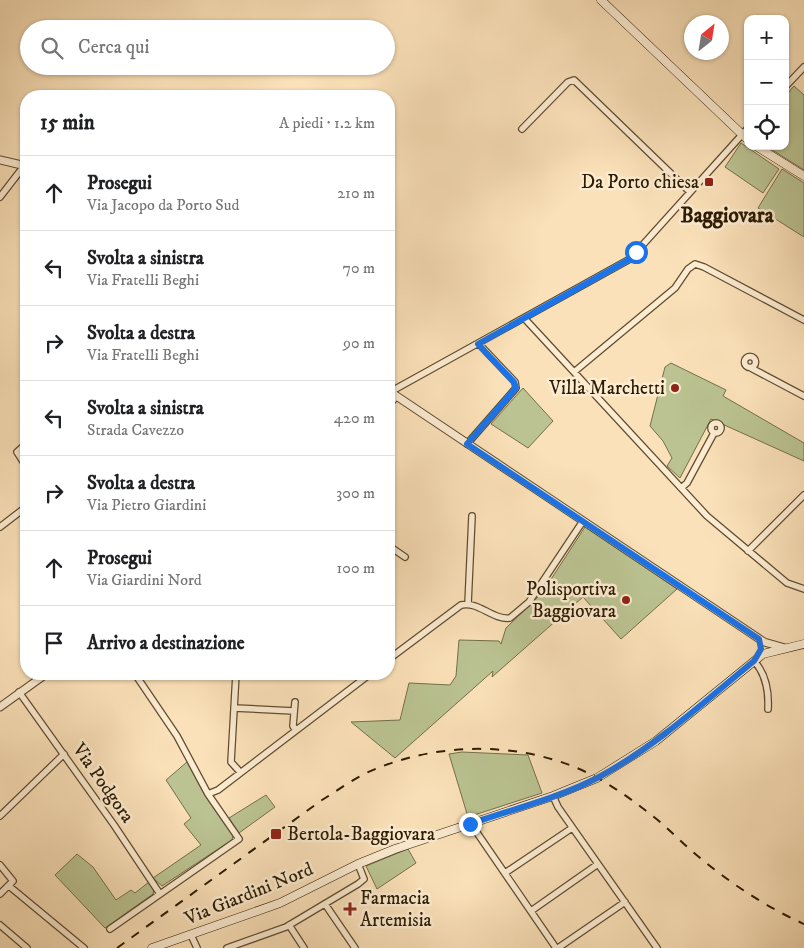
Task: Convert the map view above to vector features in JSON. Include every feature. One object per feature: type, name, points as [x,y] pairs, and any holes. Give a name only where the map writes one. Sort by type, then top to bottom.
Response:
[{"type":"main road","points":[[601,0],[744,136]]},
{"type":"main road","points":[[762,150],[804,176]]},
{"type":"main road","name":"Via Giardini Nord","points":[[152,948],[280,903],[358,864],[414,842],[553,796],[597,778],[625,762],[676,726],[754,661],[772,650],[803,644]]},
{"type":"street","points":[[789,83],[804,67]]},
{"type":"street","points":[[522,129],[568,82],[574,80],[690,192]]},
{"type":"street","points":[[395,391],[630,259],[690,192],[744,138]]},
{"type":"street","points":[[0,160],[20,165]]},
{"type":"street","points":[[0,197],[20,172]]},
{"type":"street","points":[[574,372],[675,288],[688,269],[696,264],[804,320]]},
{"type":"street","points":[[525,319],[707,516],[787,583],[803,589]]},
{"type":"street","points":[[467,444],[516,388],[514,382],[478,344]]},
{"type":"street","points":[[753,366],[804,396]]},
{"type":"street","points":[[395,395],[759,639],[770,646],[785,648]]},
{"type":"street","points":[[681,488],[687,483],[714,433]]},
{"type":"street","points":[[748,551],[804,495]]},
{"type":"street","points":[[0,527],[20,512]]},
{"type":"street","points":[[468,604],[472,516]]},
{"type":"street","points":[[395,654],[452,610],[468,604],[498,618],[510,618],[529,602],[582,521]]},
{"type":"street","points":[[395,550],[405,557]]},
{"type":"street","points":[[759,639],[761,649],[754,661],[762,670],[766,685],[768,709]]},
{"type":"street","points":[[0,707],[37,680]]},
{"type":"street","points":[[110,929],[239,839],[208,794],[177,736],[140,680]]},
{"type":"street","points":[[236,680],[231,762],[240,772]]},
{"type":"street","points":[[208,794],[218,790],[362,680]]},
{"type":"street","name":"Via Podgora","points":[[19,692],[160,894]]},
{"type":"street","points":[[295,702],[293,726],[296,730]]},
{"type":"street","points":[[234,708],[294,711]]},
{"type":"street","points":[[0,816],[64,754]]},
{"type":"street","points":[[553,796],[572,828],[656,948]]},
{"type":"street","points":[[470,824],[557,948],[625,902]]},
{"type":"street","points":[[505,874],[572,828]]},
{"type":"street","points":[[227,948],[289,925],[364,879],[358,864]]},
{"type":"street","points":[[531,911],[598,864]]},
{"type":"street","points":[[0,866],[11,884],[84,948]]},
{"type":"street","points":[[0,894],[11,884]]},
{"type":"street","points":[[325,904],[355,948]]},
{"type":"street","points":[[0,925],[27,948]]},
{"type":"street","points":[[289,925],[304,948]]},
{"type":"street","points":[[191,935],[197,948]]},
{"type":"green space","points":[[794,86],[804,95],[804,170],[772,150],[789,150],[789,92]]},
{"type":"green space","points":[[741,143],[744,145],[744,150],[751,150],[779,169],[763,193],[725,167]]},
{"type":"green space","points":[[782,169],[804,183],[804,237],[758,208]]},
{"type":"green space","points":[[671,363],[726,390],[723,396],[804,443],[804,461],[711,419],[680,478],[667,466],[672,458],[663,441],[650,426],[665,367]]},
{"type":"green space","points":[[523,388],[553,421],[528,448],[491,424]]},
{"type":"green space","name":"Polisportiva Baggiovara","points":[[585,527],[677,589],[621,639],[583,597],[492,677],[493,671],[395,758],[351,722],[400,720],[409,683],[450,685],[456,676],[459,640],[499,641],[501,644],[506,628],[542,593]]},
{"type":"green space","points":[[462,752],[528,755],[542,793],[468,817],[449,754]]},
{"type":"green space","points":[[187,762],[208,800],[233,836],[232,840],[162,886],[153,878],[201,845],[184,824],[191,818],[166,780]]},
{"type":"green space","points":[[266,795],[275,807],[239,833],[229,818]]},
{"type":"green space","points":[[408,849],[416,863],[377,889],[366,866]]},
{"type":"green space","points":[[77,854],[93,867],[116,900],[131,890],[135,893],[149,882],[154,889],[153,894],[105,928],[55,875]]},
{"type":"railway","points":[[117,948],[322,800],[356,778],[402,760],[427,754],[452,750],[478,749],[503,750],[553,760],[577,768],[597,778],[645,810],[693,852],[733,883],[760,901],[804,924]]},
{"type":"place","name":"Da Porto chiesa","points":[[709,182]]},
{"type":"place","name":"Villa Marchetti","points":[[675,388]]},
{"type":"place","name":"Polisportiva Baggiovara","points":[[626,600]]},
{"type":"place","name":"Bertola-Baggiovara","points":[[276,834]]},
{"type":"place","name":"Farmacia Artemisia","points":[[350,909]]},
{"type":"district","name":"Baggiovara","points":[[727,216]]},
{"type":"route","points":[[470,824],[573,788],[597,778],[625,762],[682,721],[754,661],[761,649],[759,639],[467,444],[516,388],[514,382],[478,344],[630,259],[636,252]]}]
